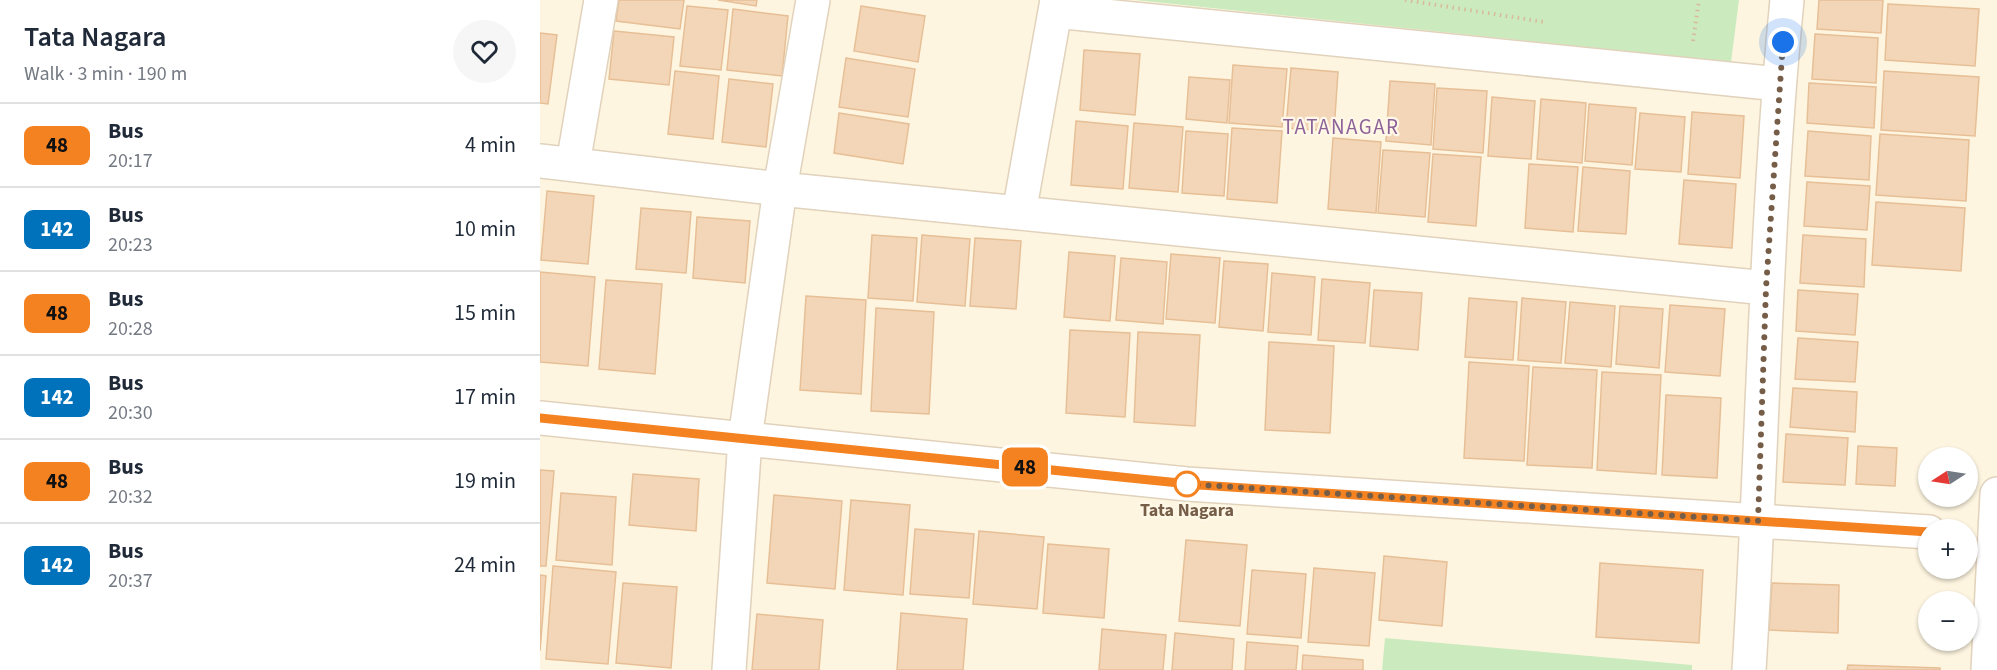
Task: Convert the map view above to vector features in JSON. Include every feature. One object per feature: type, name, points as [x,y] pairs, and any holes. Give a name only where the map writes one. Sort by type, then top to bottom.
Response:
[{"type":"street","points":[[573,164],[601,0]]},
{"type":"street","points":[[729,670],[745,439],[780,189],[813,0]]},
{"type":"street","points":[[1749,670],[1758,521],[1766,288],[1779,84],[1787,0]]},
{"type":"street","points":[[1019,213],[1056,5],[1779,84]]},
{"type":"street","points":[[540,161],[780,189],[1766,288]]},
{"type":"street","points":[[540,418],[1199,485],[1918,531]]},
{"type":"street","points":[[1988,670],[1986,536],[1997,494]]},
{"type":"path","points":[[1405,0],[1554,24]]},
{"type":"path","points":[[1692,45],[1699,0]]},
{"type":"green space","points":[[1135,0],[1739,0],[1731,62]]},
{"type":"green space","points":[[1385,638],[1692,665],[1692,670],[1382,670]]},
{"type":"building","points":[[619,0],[684,0],[680,29],[616,21]]},
{"type":"building","points":[[718,0],[757,0],[756,6]]},
{"type":"building","points":[[1819,0],[1883,0],[1881,33],[1817,29]]},
{"type":"building","points":[[1888,4],[1979,9],[1975,66],[1885,60]]},
{"type":"building","points":[[687,6],[728,10],[721,70],[680,66]]},
{"type":"building","points":[[861,6],[925,16],[918,62],[854,51]]},
{"type":"building","points":[[733,9],[788,16],[782,76],[727,70]]},
{"type":"building","points":[[614,31],[674,37],[669,85],[609,79]]},
{"type":"building","points":[[540,33],[557,35],[548,104],[540,103]]},
{"type":"building","points":[[1815,34],[1878,38],[1876,83],[1812,79]]},
{"type":"building","points":[[1084,50],[1140,54],[1135,115],[1080,110]]},
{"type":"building","points":[[846,58],[915,69],[908,117],[839,107]]},
{"type":"building","points":[[1233,65],[1287,69],[1282,127],[1229,123]]},
{"type":"building","points":[[1291,68],[1338,72],[1334,131],[1286,128]]},
{"type":"building","points":[[675,71],[719,76],[713,139],[668,134]]},
{"type":"building","points":[[1884,71],[1979,77],[1975,136],[1881,130]]},
{"type":"building","points":[[1189,77],[1230,80],[1227,123],[1186,119]]},
{"type":"building","points":[[729,79],[773,84],[766,147],[722,142]]},
{"type":"building","points":[[1390,81],[1435,84],[1431,145],[1386,141]]},
{"type":"building","points":[[1809,83],[1876,87],[1874,128],[1807,123]]},
{"type":"building","points":[[1437,88],[1487,91],[1483,153],[1433,149]]},
{"type":"building","points":[[1492,97],[1535,101],[1531,159],[1488,156]]},
{"type":"building","points":[[1541,99],[1586,103],[1582,163],[1537,159]]},
{"type":"building","points":[[1589,104],[1636,108],[1632,165],[1585,161]]},
{"type":"building","points":[[1692,112],[1744,116],[1740,178],[1688,174]]},
{"type":"building","points":[[839,113],[909,124],[903,164],[834,153]]},
{"type":"building","points":[[1640,113],[1685,117],[1681,172],[1635,169]]},
{"type":"building","points":[[1076,121],[1128,126],[1123,189],[1071,185]]},
{"type":"building","points":[[1134,123],[1183,127],[1178,192],[1129,188]]},
{"type":"building","points":[[1232,128],[1282,131],[1277,203],[1227,199]]},
{"type":"building","points":[[1186,131],[1228,134],[1224,196],[1182,193]]},
{"type":"building","points":[[1808,131],[1871,136],[1869,180],[1805,176]]},
{"type":"building","points":[[1880,134],[1969,140],[1966,201],[1876,195]]},
{"type":"building","points":[[1333,138],[1381,142],[1376,213],[1328,209]]},
{"type":"building","points":[[1383,150],[1430,153],[1425,217],[1378,213]]},
{"type":"building","points":[[1433,154],[1481,157],[1476,226],[1428,222]]},
{"type":"building","points":[[1529,164],[1578,167],[1573,232],[1525,228]]},
{"type":"building","points":[[1583,167],[1630,171],[1626,234],[1578,231]]},
{"type":"building","points":[[1684,180],[1736,184],[1732,248],[1679,244]]},
{"type":"building","points":[[1807,182],[1870,186],[1867,230],[1804,226]]},
{"type":"building","points":[[547,191],[594,196],[588,264],[541,260]]},
{"type":"building","points":[[1876,202],[1965,208],[1961,271],[1872,265]]},
{"type":"building","points":[[641,208],[691,212],[686,273],[636,269]]},
{"type":"building","points":[[697,217],[750,221],[745,283],[693,278]]},
{"type":"building","points":[[872,235],[917,238],[913,301],[868,298]]},
{"type":"building","points":[[922,235],[970,239],[965,306],[917,302]]},
{"type":"building","points":[[1803,235],[1866,239],[1864,287],[1800,283]]},
{"type":"building","points":[[975,238],[1021,241],[1016,309],[970,306]]},
{"type":"building","points":[[1069,252],[1115,256],[1110,321],[1064,317]]},
{"type":"building","points":[[1171,254],[1220,258],[1215,323],[1166,319]]},
{"type":"building","points":[[1121,258],[1167,262],[1163,324],[1116,320]]},
{"type":"building","points":[[1224,261],[1268,264],[1263,331],[1219,327]]},
{"type":"building","points":[[540,272],[595,277],[588,366],[540,362]]},
{"type":"building","points":[[1272,273],[1315,277],[1311,335],[1268,332]]},
{"type":"building","points":[[1322,279],[1370,283],[1365,343],[1318,340]]},
{"type":"building","points":[[606,280],[662,284],[655,374],[599,369]]},
{"type":"building","points":[[1374,290],[1422,293],[1418,350],[1370,346]]},
{"type":"building","points":[[1798,290],[1858,294],[1855,335],[1796,331]]},
{"type":"building","points":[[806,296],[866,300],[861,394],[800,390]]},
{"type":"building","points":[[1469,298],[1517,302],[1513,360],[1465,357]]},
{"type":"building","points":[[1522,298],[1566,302],[1561,363],[1518,360]]},
{"type":"building","points":[[1570,302],[1615,306],[1611,367],[1565,363]]},
{"type":"building","points":[[1670,305],[1725,309],[1720,376],[1665,372]]},
{"type":"building","points":[[1620,306],[1663,309],[1659,368],[1616,364]]},
{"type":"building","points":[[876,308],[934,312],[929,414],[871,411]]},
{"type":"building","points":[[1070,330],[1130,333],[1125,417],[1066,413]]},
{"type":"building","points":[[1138,332],[1200,335],[1195,426],[1134,422]]},
{"type":"building","points":[[1798,338],[1858,342],[1855,382],[1795,379]]},
{"type":"building","points":[[1269,342],[1334,346],[1330,433],[1265,430]]},
{"type":"building","points":[[1469,362],[1529,366],[1524,461],[1464,458]]},
{"type":"building","points":[[1533,367],[1597,370],[1592,468],[1527,465]]},
{"type":"building","points":[[1602,372],[1661,375],[1656,474],[1597,470]]},
{"type":"building","points":[[1793,388],[1857,392],[1855,432],[1790,427]]},
{"type":"building","points":[[1666,395],[1721,398],[1717,478],[1662,475]]},
{"type":"building","points":[[1786,434],[1848,438],[1845,485],[1783,482]]},
{"type":"building","points":[[1858,446],[1897,448],[1895,486],[1856,484]]},
{"type":"building","points":[[540,470],[554,471],[546,566],[540,566]]},
{"type":"building","points":[[633,474],[699,479],[696,531],[629,525]]},
{"type":"building","points":[[561,493],[616,497],[612,565],[556,560]]},
{"type":"building","points":[[774,495],[842,501],[835,589],[767,583]]},
{"type":"building","points":[[851,500],[910,505],[903,595],[844,590]]},
{"type":"building","points":[[915,529],[974,534],[969,598],[910,594]]},
{"type":"building","points":[[979,531],[1044,537],[1037,609],[973,604]]},
{"type":"building","points":[[1186,540],[1247,545],[1240,626],[1179,621]]},
{"type":"building","points":[[1048,544],[1109,549],[1104,618],[1043,613]]},
{"type":"building","points":[[1384,556],[1447,562],[1442,626],[1379,620]]},
{"type":"building","points":[[1600,563],[1703,570],[1699,643],[1596,637]]},
{"type":"building","points":[[553,566],[616,572],[608,664],[546,659]]},
{"type":"building","points":[[1314,568],[1375,573],[1369,646],[1308,642]]},
{"type":"building","points":[[1252,570],[1306,574],[1301,638],[1247,634]]},
{"type":"building","points":[[540,575],[546,576],[540,651]]},
{"type":"building","points":[[623,583],[677,587],[671,668],[616,663]]},
{"type":"building","points":[[1772,583],[1839,585],[1838,633],[1769,630]]},
{"type":"building","points":[[901,613],[967,619],[963,670],[897,670]]},
{"type":"building","points":[[757,614],[823,620],[819,670],[752,670]]},
{"type":"building","points":[[1102,629],[1166,635],[1163,670],[1099,670]]},
{"type":"building","points":[[1175,633],[1234,639],[1232,670],[1172,670]]},
{"type":"building","points":[[1247,642],[1298,646],[1296,670],[1245,670]]},
{"type":"building","points":[[1303,655],[1363,660],[1363,670],[1302,670]]},
{"type":"building","points":[[1848,665],[1940,668],[1940,670],[1847,670]]},
{"type":"bus line","name":"48","points":[[540,418],[1199,485],[1918,531]]},
{"type":"place","name":"Tata Nagara","points":[[1187,484]]},
{"type":"district","name":"TATANAGAR","points":[[1341,127]]},
{"type":"route","points":[[1187,484],[1758,521],[1766,288],[1783,42]]}]
